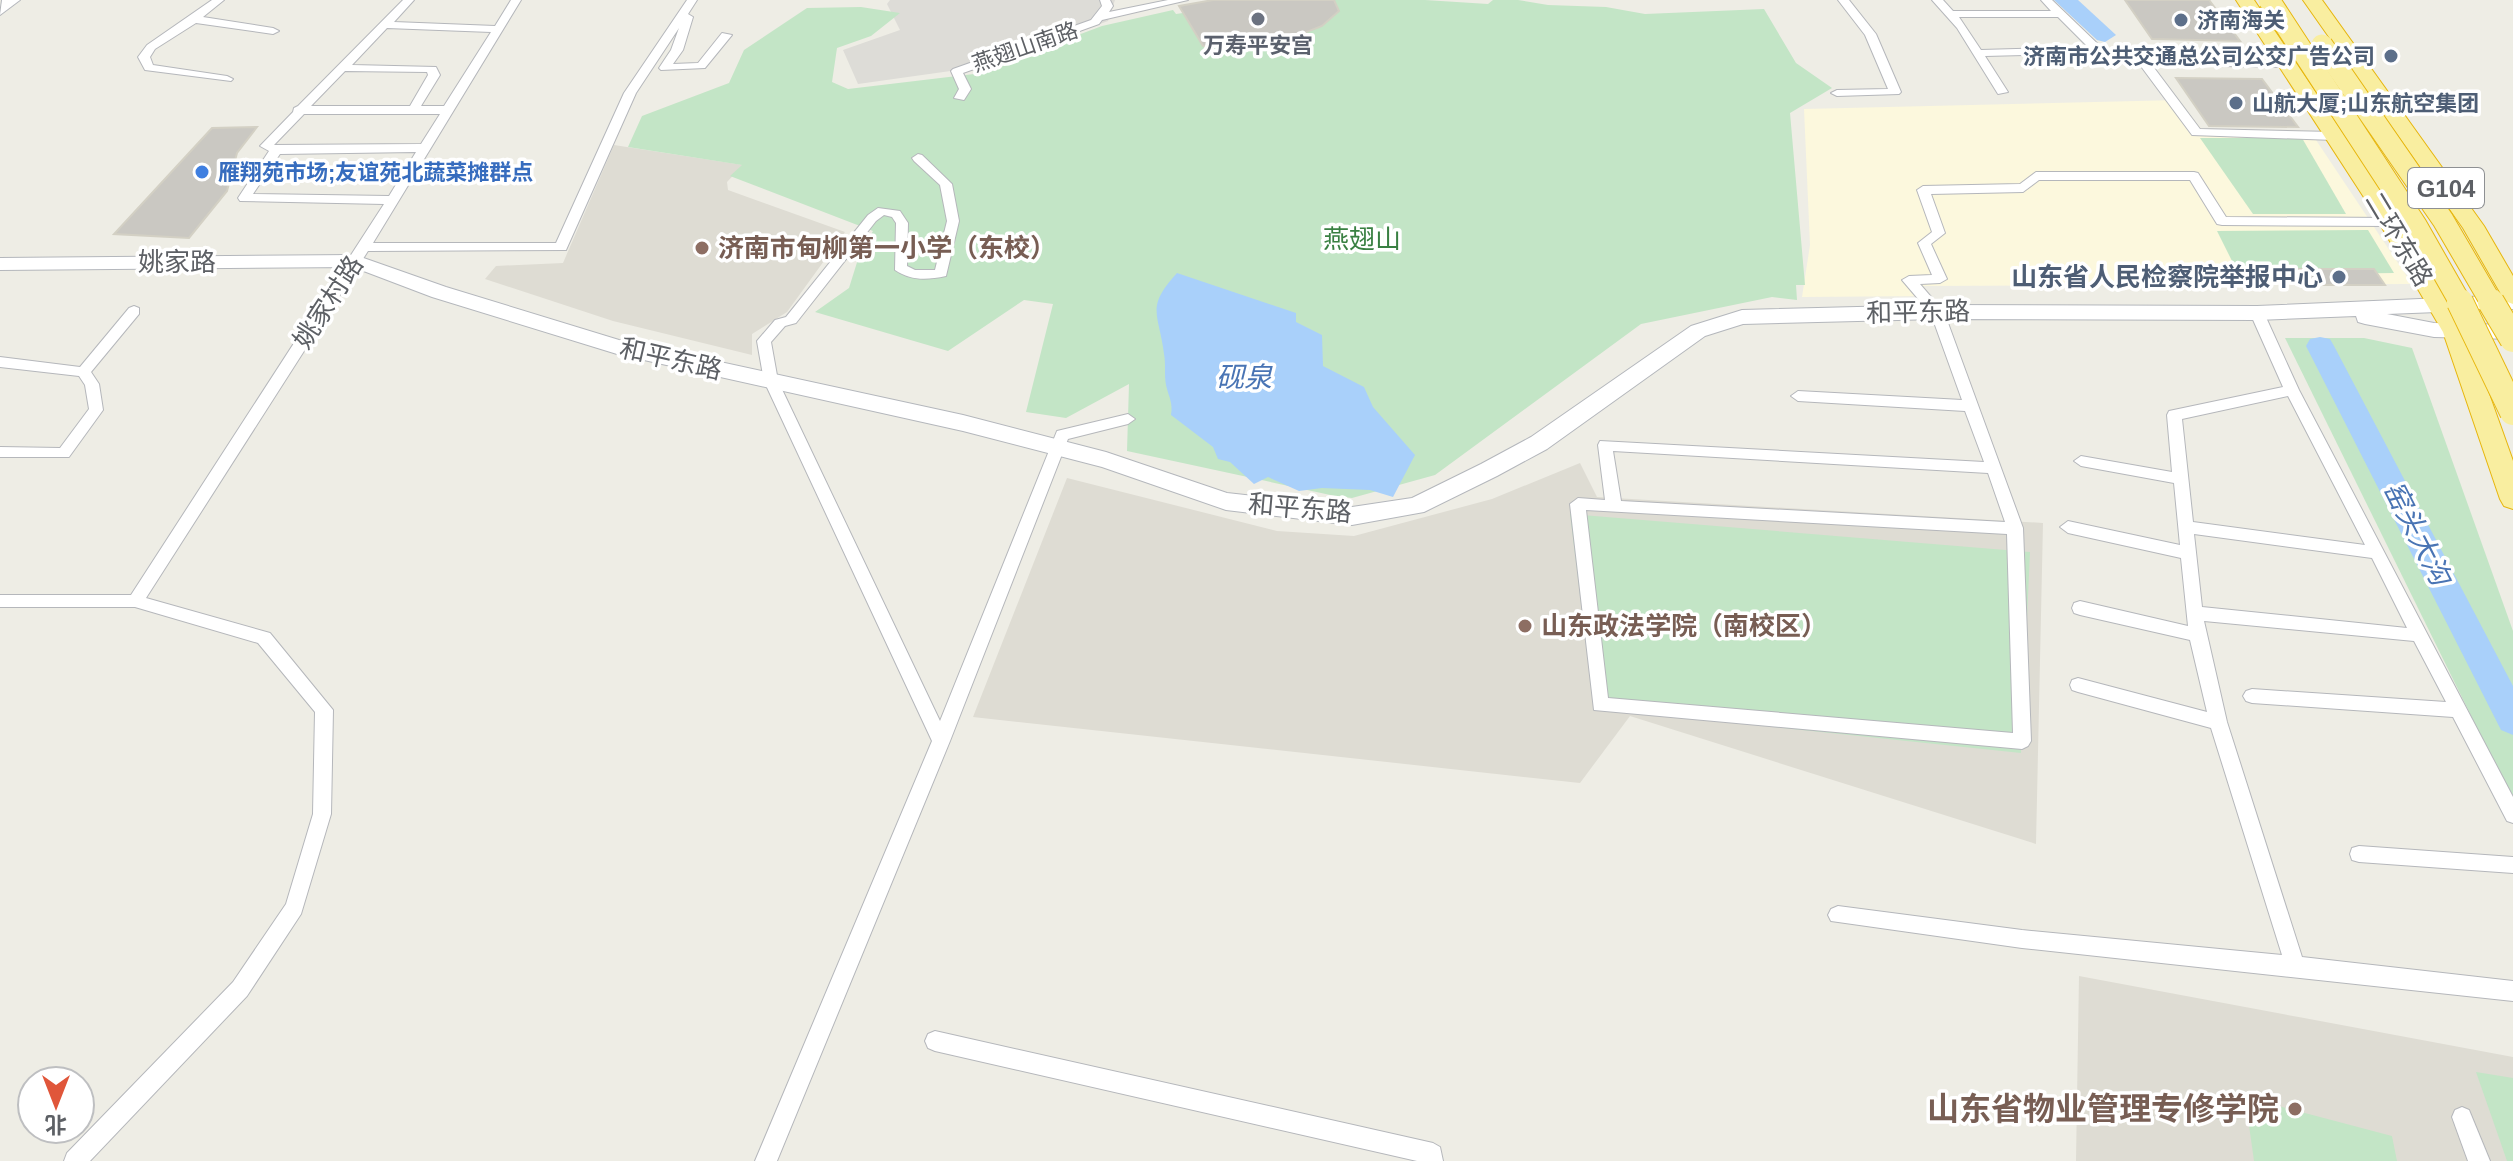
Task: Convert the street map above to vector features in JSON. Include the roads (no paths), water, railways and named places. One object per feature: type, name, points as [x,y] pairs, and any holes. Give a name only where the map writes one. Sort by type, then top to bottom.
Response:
[{"type":"highway","name":"二环东路","points":[[2245,0],[2390,222],[2455,332],[2513,499]]},
{"type":"highway","points":[[2269,0],[2416,225],[2470,319],[2513,412]]},
{"type":"highway","points":[[2291,0],[2443,220],[2513,339]]},
{"type":"highway","name":"G104","points":[[2312,0],[2473,226],[2513,299]]},
{"type":"main road","points":[[0,10],[12,0]]},
{"type":"main road","name":"姚家路","points":[[0,264],[359,254]]},
{"type":"main road","name":"和平东路","points":[[359,254],[439,292],[617,347],[963,423],[1106,460],[1226,501],[1352,516],[1416,506],[1539,443],[1698,331],[1742,317],[1937,312],[2257,313],[2513,299]]},
{"type":"main road","name":"和平东路","points":[[2322,311],[2455,332],[2513,332]]},
{"type":"street","points":[[219,0],[151,47],[144,57],[149,68],[227,79]]},
{"type":"street","points":[[409,0],[266,146],[276,150],[424,148]]},
{"type":"street","name":"姚家村路","points":[[135,601],[359,254],[516,0]]},
{"type":"street","points":[[693,0],[677,50],[665,68],[701,66],[726,35]]},
{"type":"street","points":[[359,254],[561,247],[630,93],[693,0]]},
{"type":"street","name":"燕翅山南路","points":[[960,98],[965,89],[957,71],[1102,17],[1108,6],[1105,0]]},
{"type":"street","points":[[1102,17],[1183,0]]},
{"type":"street","points":[[1837,93],[1895,92],[1870,34],[1843,0]]},
{"type":"street","points":[[1937,0],[1950,14],[2002,92]]},
{"type":"street","points":[[2046,0],[2098,50],[2123,61],[2287,64]]},
{"type":"street","points":[[1950,14],[2061,14]]},
{"type":"street","points":[[194,19],[273,31]]},
{"type":"street","points":[[386,25],[498,29]]},
{"type":"street","points":[[1977,53],[2098,50]]},
{"type":"street","points":[[2144,62],[2196,132],[2334,136]]},
{"type":"street","points":[[342,68],[432,69],[434,75],[414,109]]},
{"type":"street","points":[[298,110],[448,110]]},
{"type":"street","points":[[276,150],[244,198],[392,200]]},
{"type":"street","points":[[918,158],[946,184],[951,206],[953,221],[941,273],[924,276],[907,273],[900,267],[902,223],[896,214],[882,211],[872,218],[791,320],[780,323],[764,341],[771,381],[941,741]]},
{"type":"street","points":[[2015,528],[1578,504],[1600,705],[2022,741],[2015,528],[1937,312],[1909,280],[1940,279],[1924,243],[1939,233],[1923,190],[2023,188],[2036,176],[2194,176],[2222,221],[2390,222]]},
{"type":"street","points":[[83,372],[134,311]]},
{"type":"street","points":[[2257,313],[2292,390],[2513,815]]},
{"type":"street","points":[[0,362],[83,372],[92,384],[96,410],[64,453],[0,452]]},
{"type":"street","points":[[2292,390],[2174,415],[2197,635],[2218,722],[2295,966]]},
{"type":"street","points":[[1798,396],[1971,406]]},
{"type":"street","points":[[766,1161],[941,741],[1062,435],[1128,419]]},
{"type":"street","points":[[1614,506],[1605,445],[1986,468]]},
{"type":"street","points":[[2081,461],[2180,479]]},
{"type":"street","points":[[2068,527],[2188,553]]},
{"type":"street","points":[[2185,527],[2377,553]]},
{"type":"street","points":[[0,601],[135,601],[264,638],[324,710],[322,814],[294,908],[240,989],[75,1161]]},
{"type":"street","points":[[2080,608],[2197,635]]},
{"type":"street","points":[[2194,613],[2412,635]]},
{"type":"street","points":[[2078,685],[2218,722]]},
{"type":"street","points":[[2252,696],[2453,710]]},
{"type":"street","points":[[2359,854],[2513,865]]},
{"type":"street","points":[[1838,915],[2022,939],[2513,991]]},
{"type":"street","points":[[935,1041],[1433,1154],[1432,1161]]},
{"type":"street","points":[[2462,1117],[2479,1161]]},
{"type":"water","name":"砚泉","points":[[1177,273],[1296,313],[1296,322],[1322,335],[1323,366],[1364,387],[1373,407],[1415,455],[1393,497],[1370,490],[1322,488],[1299,491],[1268,477],[1254,484],[1230,462],[1218,459],[1213,447],[1171,415],[1157,311],[1161,295]]},
{"type":"waterway","name":"窑头大沟","points":[[2065,0],[2105,35]]},
{"type":"waterway","name":"窑头大沟","points":[[2320,346],[2513,720]]},
{"type":"place","name":"万寿平安宫","points":[[1258,19]]},
{"type":"place","name":"济南海关","points":[[2181,20]]},
{"type":"place","name":"济南市公共交通总公司公交广告公司","points":[[2391,56]]},
{"type":"place","name":"山航大厦;山东航空集团","points":[[2236,103]]},
{"type":"place","name":"雁翔苑市场;友谊苑北蔬菜摊群点","points":[[202,172]]},
{"type":"place","name":"济南市甸柳第一小学（东校）","points":[[702,248]]},
{"type":"place","name":"山东省人民检察院举报中心","points":[[2339,277]]},
{"type":"place","name":"山东政法学院（南校区）","points":[[1525,626]]},
{"type":"place","name":"山东省物业管理专修学院","points":[[2295,1109]]},
{"type":"park label","name":"燕翅山","points":[[1362,239]]}]
